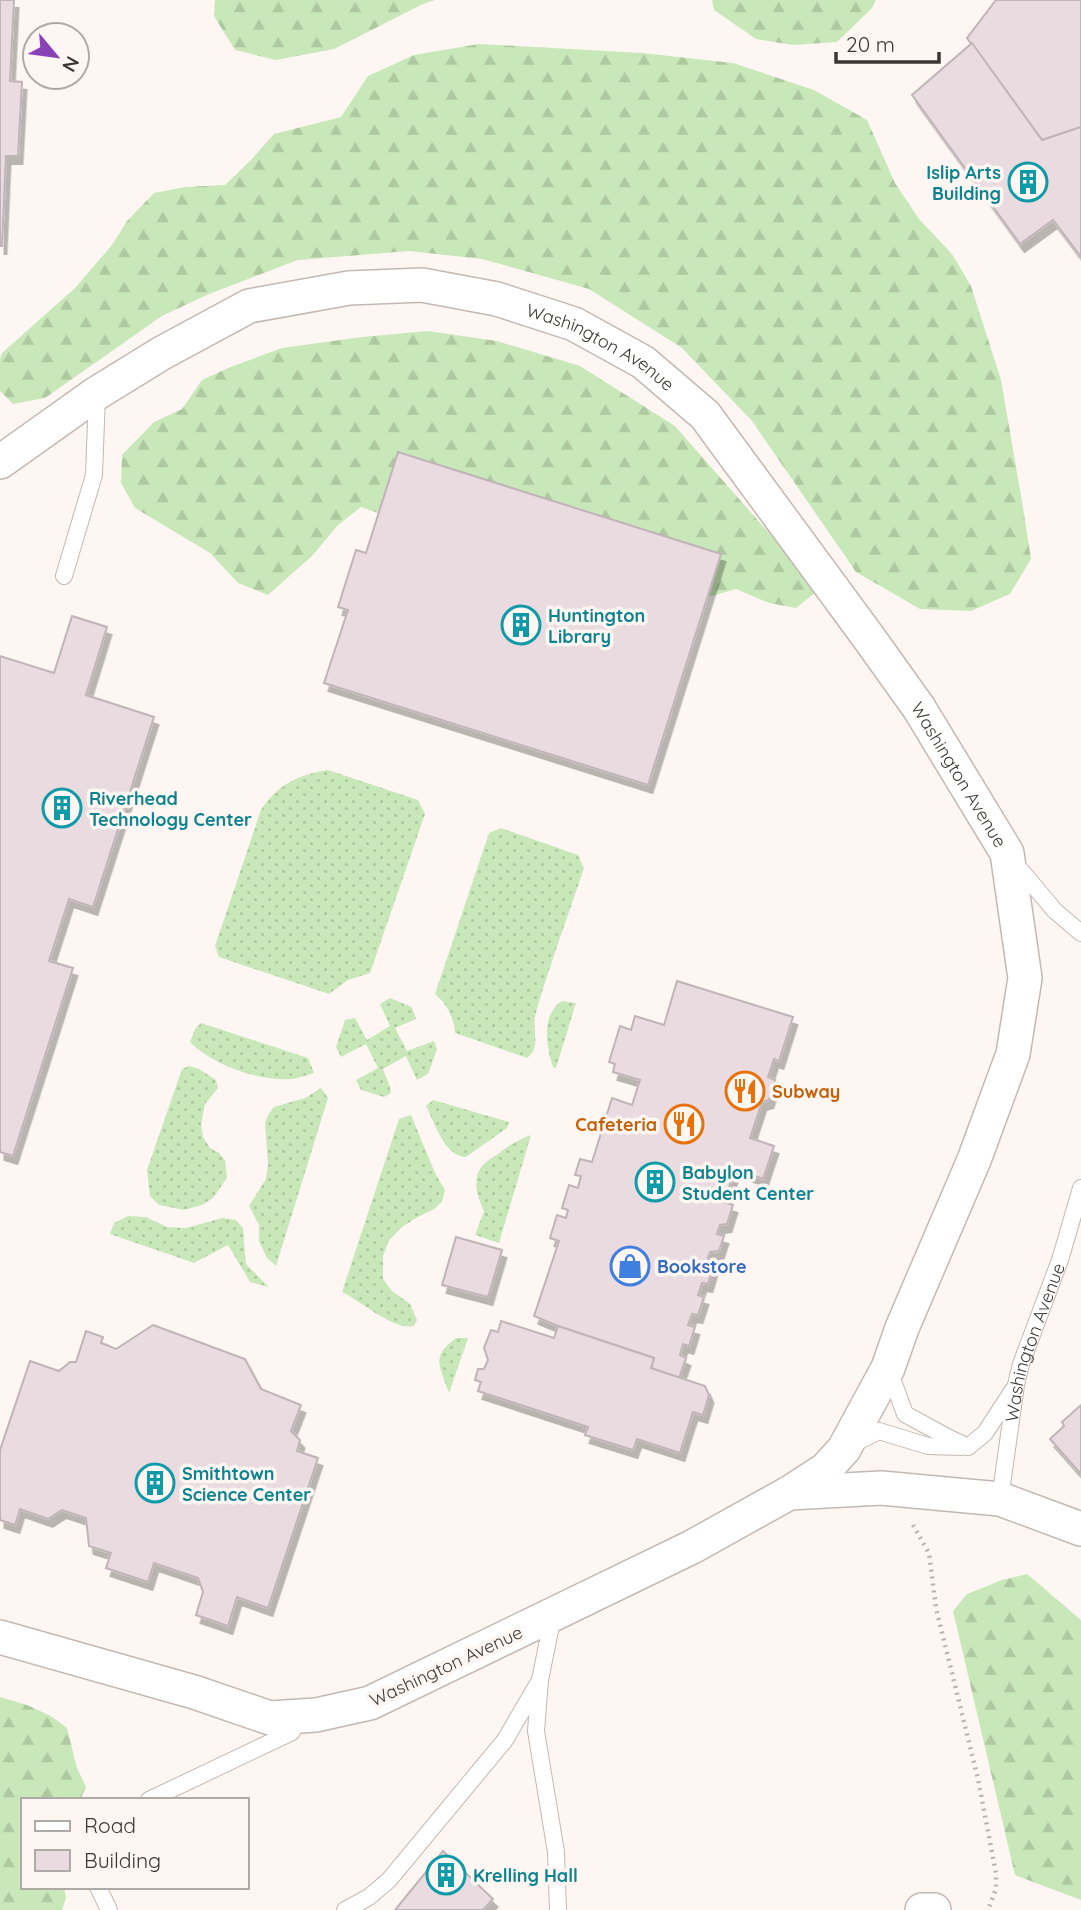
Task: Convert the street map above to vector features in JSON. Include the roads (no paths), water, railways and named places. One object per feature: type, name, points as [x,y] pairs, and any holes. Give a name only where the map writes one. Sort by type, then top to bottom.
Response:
[{"type":"street","name":"Washington Avenue","points":[[0,462],[97,393],[162,353],[248,306],[349,288],[422,285],[497,299],[574,324],[643,362],[705,415],[919,708],[1007,853],[1025,978],[1013,1054],[974,1160],[902,1328],[888,1368],[844,1449],[826,1469],[789,1493],[692,1547],[370,1703],[316,1715],[266,1718],[194,1692],[0,1637]]},
{"type":"street","name":"Washington Avenue","points":[[789,1493],[881,1488],[1000,1499],[1081,1529]]},
{"type":"street","points":[[922,1910],[934,1910]]},
{"type":"lane","points":[[64,576],[94,475],[97,393]]},
{"type":"lane","name":"Washington Avenue","points":[[1007,853],[1055,911],[1081,933]]},
{"type":"lane","name":"Washington Avenue","points":[[1000,1499],[1021,1364],[1060,1260],[1081,1188]]},
{"type":"lane","points":[[888,1368],[905,1414],[968,1447]]},
{"type":"lane","points":[[844,1449],[878,1431],[928,1446],[968,1447],[985,1433],[1016,1385]]},
{"type":"lane","points":[[553,1616],[540,1680],[536,1731],[556,1852],[558,1910]]},
{"type":"lane","points":[[345,1910],[389,1880],[505,1740],[540,1680]]},
{"type":"lane","points":[[153,1798],[292,1732],[296,1717]]},
{"type":"lane","points":[[99,1889],[109,1910]]},
{"type":"place","name":"Islip Arts Building","points":[[1028,182]]},
{"type":"place","name":"Huntington Library","points":[[521,625]]},
{"type":"place","name":"Riverhead Technology Center","points":[[62,808]]},
{"type":"place","name":"Subway","points":[[745,1091]]},
{"type":"place","name":"Cafeteria","points":[[684,1124]]},
{"type":"place","name":"Babylon Student Center","points":[[655,1182]]},
{"type":"place","name":"Bookstore","points":[[630,1266]]},
{"type":"place","name":"Smithtown Science Center","points":[[155,1483]]},
{"type":"place","name":"Krelling Hall","points":[[446,1875]]}]
